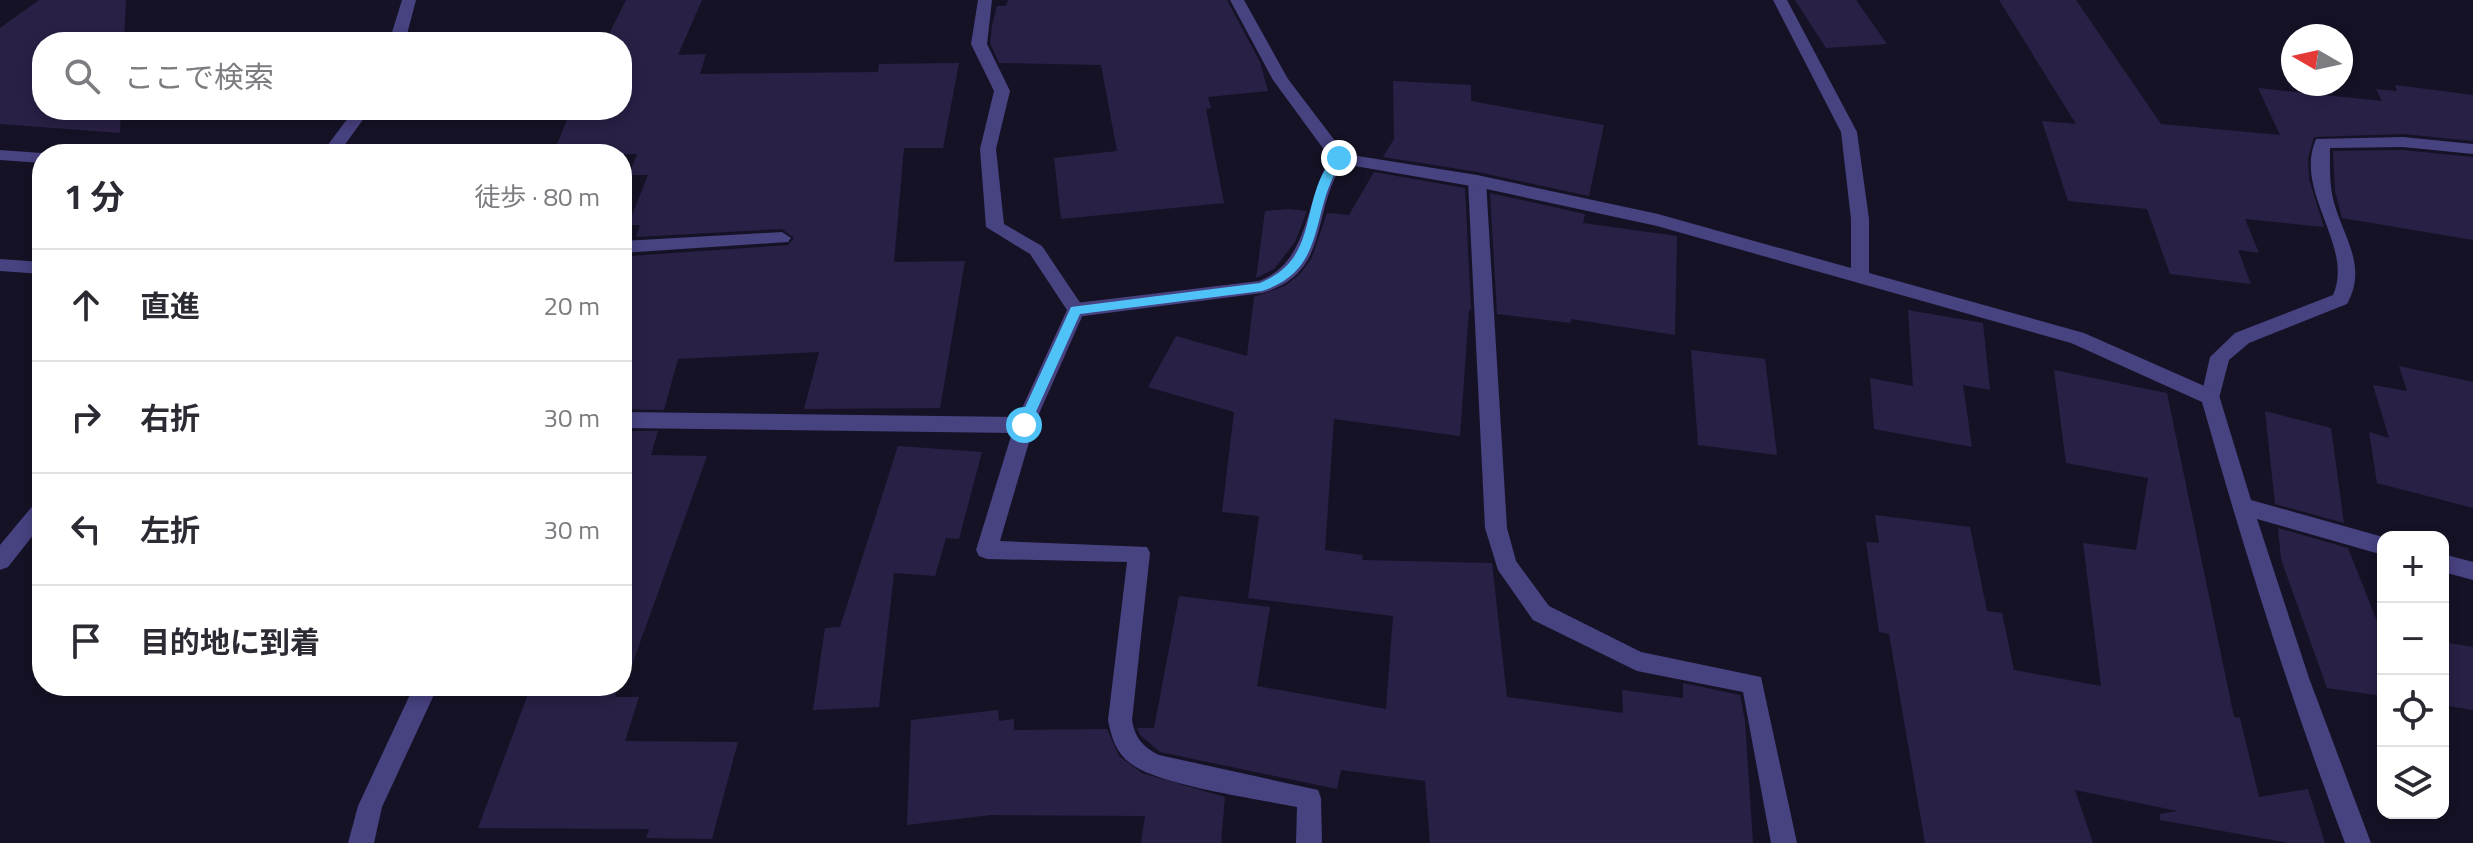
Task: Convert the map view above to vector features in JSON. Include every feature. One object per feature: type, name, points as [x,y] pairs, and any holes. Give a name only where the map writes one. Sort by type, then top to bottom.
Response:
[{"type":"street","points":[[400,32],[409,0]]},
{"type":"street","points":[[985,0],[979,44],[1002,91],[988,149],[995,227],[1036,250],[1076,310]]},
{"type":"street","points":[[1237,0],[1281,80],[1339,158],[1477,181],[1658,220],[2077,338],[2211,397]]},
{"type":"street","points":[[1780,0],[1849,132],[1860,219],[1860,277]]},
{"type":"street","points":[[336,144],[354,120]]},
{"type":"street","points":[[2358,843],[2309,718],[2241,506],[2211,397],[2220,357],[2242,338],[2340,299],[2349,285],[2344,250],[2323,193],[2322,143],[2403,142],[2473,149]]},
{"type":"street","points":[[0,155],[32,157]]},
{"type":"street","points":[[1076,310],[1262,287],[1286,277],[1303,254],[1328,170],[1339,158]]},
{"type":"street","points":[[1477,181],[1496,528],[1506,564],[1541,613],[1637,661],[1753,684],[1784,843]]},
{"type":"street","points":[[632,246],[782,238]]},
{"type":"street","points":[[0,265],[32,267]]},
{"type":"street","points":[[1076,310],[1024,425],[987,550],[1139,553],[1120,720],[1122,735],[1129,749],[1141,760],[1157,766],[1309,798],[1309,843]]},
{"type":"street","points":[[632,420],[1024,425]]},
{"type":"street","points":[[2241,506],[2377,544]]},
{"type":"street","points":[[0,561],[32,521]]},
{"type":"street","points":[[2449,565],[2473,571]]},
{"type":"street","points":[[361,843],[370,806],[421,696]]},
{"type":"building","points":[[39,0],[126,0],[124,32],[32,32],[32,120],[121,120],[120,133],[0,124],[0,28]]},
{"type":"building","points":[[626,0],[702,0],[678,55],[706,54],[700,74],[878,72],[879,64],[959,63],[943,148],[904,148],[894,262],[965,261],[940,408],[804,409],[819,352],[678,359],[664,410],[632,409],[632,256],[788,245],[794,238],[782,229],[636,237],[640,225],[632,225],[632,215],[648,175],[632,175],[637,154],[632,154],[632,144],[557,144],[567,120],[632,120],[632,32],[610,32]]},
{"type":"building","points":[[1008,0],[1227,0],[1260,62],[1268,91],[1208,97],[1211,108],[1206,109],[1224,203],[1061,219],[1054,158],[1117,151],[1101,65],[999,63],[990,43],[992,26],[997,6],[1006,6]]},
{"type":"building","points":[[1795,0],[1856,0],[1887,44],[1826,48]]},
{"type":"building","points":[[1999,0],[2076,0],[2161,124],[2280,135],[2258,88],[2281,90],[2281,96],[2334,96],[2382,101],[2376,89],[2397,91],[2395,85],[2473,95],[2473,141],[2403,134],[2314,137],[2308,158],[2309,179],[2324,227],[2245,219],[2259,253],[2238,250],[2251,284],[2170,274],[2147,209],[2068,201],[2042,121],[2076,124]]},
{"type":"building","points":[[1393,81],[1471,85],[1471,101],[1604,125],[1589,196],[1478,172],[1383,157],[1394,139]]},
{"type":"building","points":[[2403,150],[2473,157],[2473,240],[2342,218],[2335,191],[2333,151]]},
{"type":"building","points":[[1374,172],[1465,188],[1471,310],[1460,436],[1334,419],[1325,550],[1363,555],[1362,560],[1492,563],[1507,697],[1623,713],[1622,690],[1683,698],[1683,683],[1740,695],[1745,721],[1753,843],[1430,843],[1425,781],[1341,770],[1337,789],[1160,752],[1140,735],[1137,728],[1154,728],[1179,596],[1270,607],[1257,686],[1386,709],[1393,616],[1248,598],[1259,516],[1222,512],[1234,412],[1148,387],[1176,336],[1247,356],[1254,297],[1285,286],[1301,273],[1312,257],[1327,213],[1349,215]]},
{"type":"building","points":[[1490,193],[1585,214],[1583,223],[1677,236],[1675,335],[1571,319],[1571,323],[1497,314]]},
{"type":"building","points":[[1265,211],[1307,211],[1295,242],[1274,269],[1256,278]]},
{"type":"building","points":[[1908,310],[1983,323],[1990,390],[1963,385],[1972,447],[1874,429],[1870,378],[1913,386]]},
{"type":"building","points":[[1691,350],[1765,359],[1777,455],[1698,445]]},
{"type":"building","points":[[2399,366],[2473,382],[2473,508],[2377,483],[2369,432],[2389,438],[2373,385],[2407,391]]},
{"type":"building","points":[[2054,370],[2167,393],[2234,717],[2240,718],[2259,797],[2308,789],[2325,843],[2290,843],[2160,820],[2160,814],[2178,811],[2075,790],[2093,843],[1925,843],[1889,634],[1879,632],[1866,542],[1879,543],[1875,515],[1970,527],[1987,611],[2002,613],[2014,670],[2101,686],[2083,543],[2136,550],[2148,478],[2066,463]]},
{"type":"building","points":[[2265,411],[2331,428],[2344,523],[2275,504]]},
{"type":"building","points":[[632,431],[658,431],[651,455],[707,456],[632,665]]},
{"type":"building","points":[[898,446],[982,452],[959,539],[946,538],[935,576],[894,573],[879,707],[813,710],[825,628],[840,627]]},
{"type":"building","points":[[2278,528],[2348,548],[2377,621],[2377,695],[2327,688],[2281,559]]},
{"type":"building","points":[[2449,643],[2473,647],[2473,710],[2449,706]]},
{"type":"building","points":[[527,696],[639,697],[625,741],[738,742],[712,839],[646,838],[649,829],[478,828]]},
{"type":"building","points":[[998,710],[999,721],[1014,719],[1014,730],[1107,729],[1119,756],[1142,773],[1225,797],[1221,843],[1141,843],[1145,816],[991,815],[907,825],[911,720]]},
{"type":"route","points":[[1024,425],[1076,310],[1262,287],[1286,277],[1303,254],[1328,170],[1339,158]]}]
